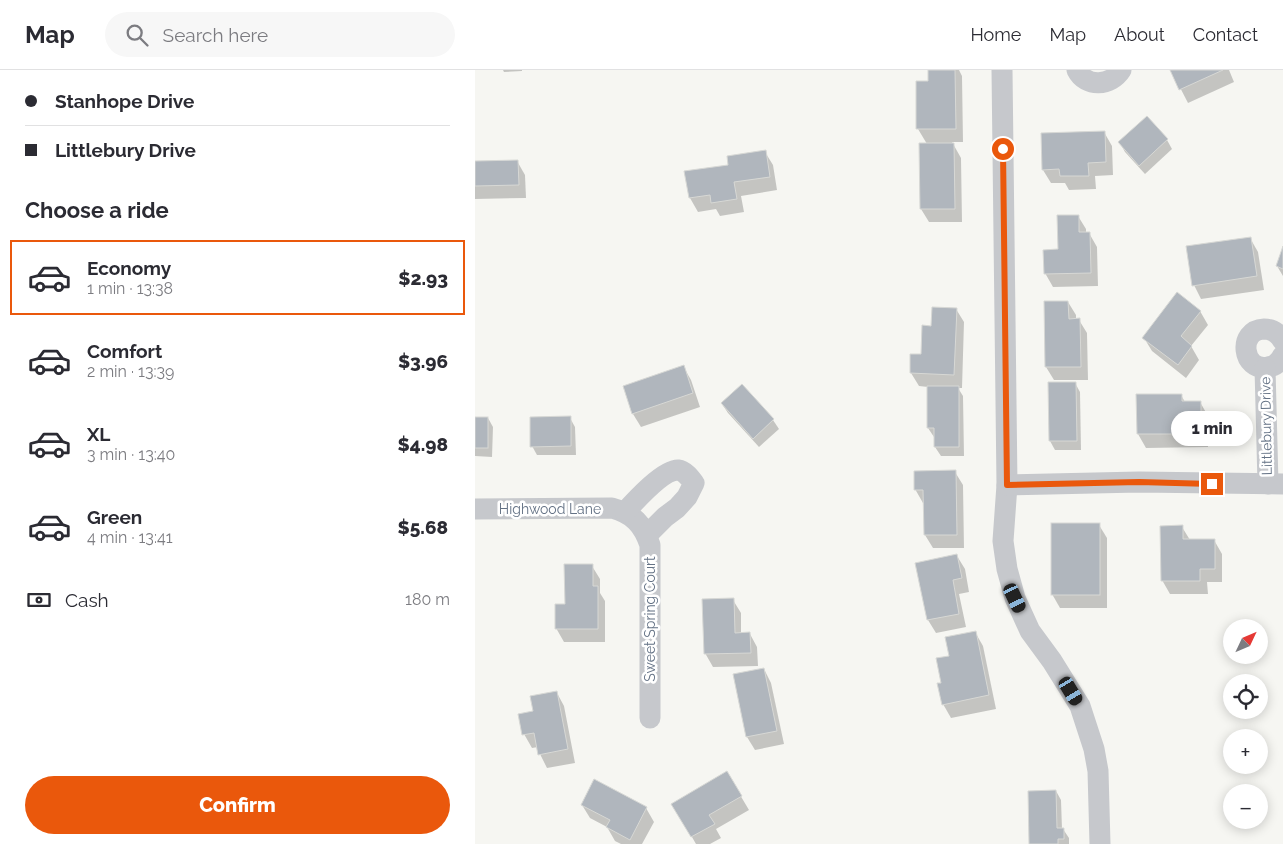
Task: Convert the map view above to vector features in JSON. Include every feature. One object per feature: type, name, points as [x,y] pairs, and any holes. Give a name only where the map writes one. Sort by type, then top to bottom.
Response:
[{"type":"street","points":[[1003,70],[1007,485],[1003,541],[1007,569],[1015,598],[1030,631],[1052,661],[1080,706],[1094,749],[1098,771],[1100,844]]},
{"type":"street","points":[[1077,70],[1079,74],[1089,81],[1100,84],[1117,76],[1121,70]]},
{"type":"street","name":"Littlebury Drive","points":[[1283,341],[1274,330],[1261,329],[1249,336],[1245,349],[1255,365],[1265,368],[1278,363],[1283,356]]},
{"type":"street","name":"Littlebury Drive","points":[[1007,485],[1139,482],[1275,484],[1265,368]]},
{"type":"street","name":"Highwood Lane","points":[[475,509],[612,508],[637,523]]},
{"type":"street","name":"Sweet Spring Court","points":[[637,523],[650,545],[650,718]]},
{"type":"building","points":[[928,70],[955,70],[956,129],[916,129],[916,81],[928,81]]},
{"type":"building","points":[[1170,70],[1223,70],[1179,90]]},
{"type":"building","points":[[1147,116],[1168,139],[1139,166],[1118,142]]},
{"type":"building","points":[[1105,131],[1106,162],[1088,163],[1089,176],[1060,176],[1059,169],[1042,170],[1041,133]]},
{"type":"building","points":[[919,143],[954,143],[955,209],[920,209]]},
{"type":"building","points":[[766,150],[770,177],[734,182],[737,199],[711,203],[710,195],[689,198],[684,171],[728,165],[727,156]]},
{"type":"building","points":[[518,160],[519,185],[475,186],[475,161]]},
{"type":"building","points":[[1057,215],[1079,215],[1079,232],[1090,232],[1091,273],[1044,274],[1043,250],[1058,249]]},
{"type":"building","points":[[1251,237],[1257,276],[1192,286],[1186,246]]},
{"type":"building","points":[[1283,246],[1283,269],[1276,266]]},
{"type":"building","points":[[1177,292],[1201,311],[1181,336],[1192,346],[1178,365],[1142,338]]},
{"type":"building","points":[[1044,301],[1068,301],[1069,319],[1080,318],[1081,367],[1045,367]]},
{"type":"building","points":[[932,307],[957,308],[954,375],[910,373],[910,354],[921,354],[922,325],[931,326]]},
{"type":"building","points":[[684,365],[693,393],[632,414],[623,386]]},
{"type":"building","points":[[1048,382],[1076,382],[1077,441],[1049,441]]},
{"type":"building","points":[[742,384],[774,419],[753,439],[721,403]]},
{"type":"building","points":[[927,386],[959,386],[959,447],[934,447],[934,428],[927,428]]},
{"type":"building","points":[[1136,394],[1182,394],[1182,401],[1201,401],[1201,434],[1137,434]]},
{"type":"building","points":[[571,416],[571,446],[530,447],[530,417]]},
{"type":"building","points":[[475,417],[488,417],[488,448],[475,448]]},
{"type":"building","points":[[956,470],[957,535],[924,535],[923,490],[914,490],[914,471]]},
{"type":"building","points":[[1051,523],[1100,523],[1100,595],[1051,595]]},
{"type":"building","points":[[1183,525],[1183,539],[1215,539],[1215,569],[1200,569],[1200,581],[1161,581],[1160,526]]},
{"type":"building","points":[[957,554],[962,578],[953,580],[959,614],[927,620],[915,563]]},
{"type":"building","points":[[564,564],[593,564],[593,586],[598,586],[598,629],[555,629],[555,604],[565,604]]},
{"type":"building","points":[[734,598],[735,633],[750,632],[751,653],[704,654],[702,599]]},
{"type":"building","points":[[976,631],[989,695],[942,705],[937,683],[941,683],[936,658],[949,656],[945,637]]},
{"type":"building","points":[[764,668],[777,731],[746,737],[733,674]]},
{"type":"building","points":[[557,691],[568,749],[538,755],[534,733],[522,735],[518,714],[533,711],[530,696]]},
{"type":"building","points":[[727,771],[742,796],[709,815],[715,824],[691,837],[671,804]]},
{"type":"building","points":[[594,779],[647,807],[630,840],[606,827],[610,820],[581,805]]},
{"type":"building","points":[[1056,790],[1057,828],[1064,828],[1064,839],[1058,839],[1058,844],[1029,844],[1028,791]]},
{"type":"route","points":[[1003,149],[1007,485],[1139,482],[1212,484]]}]
